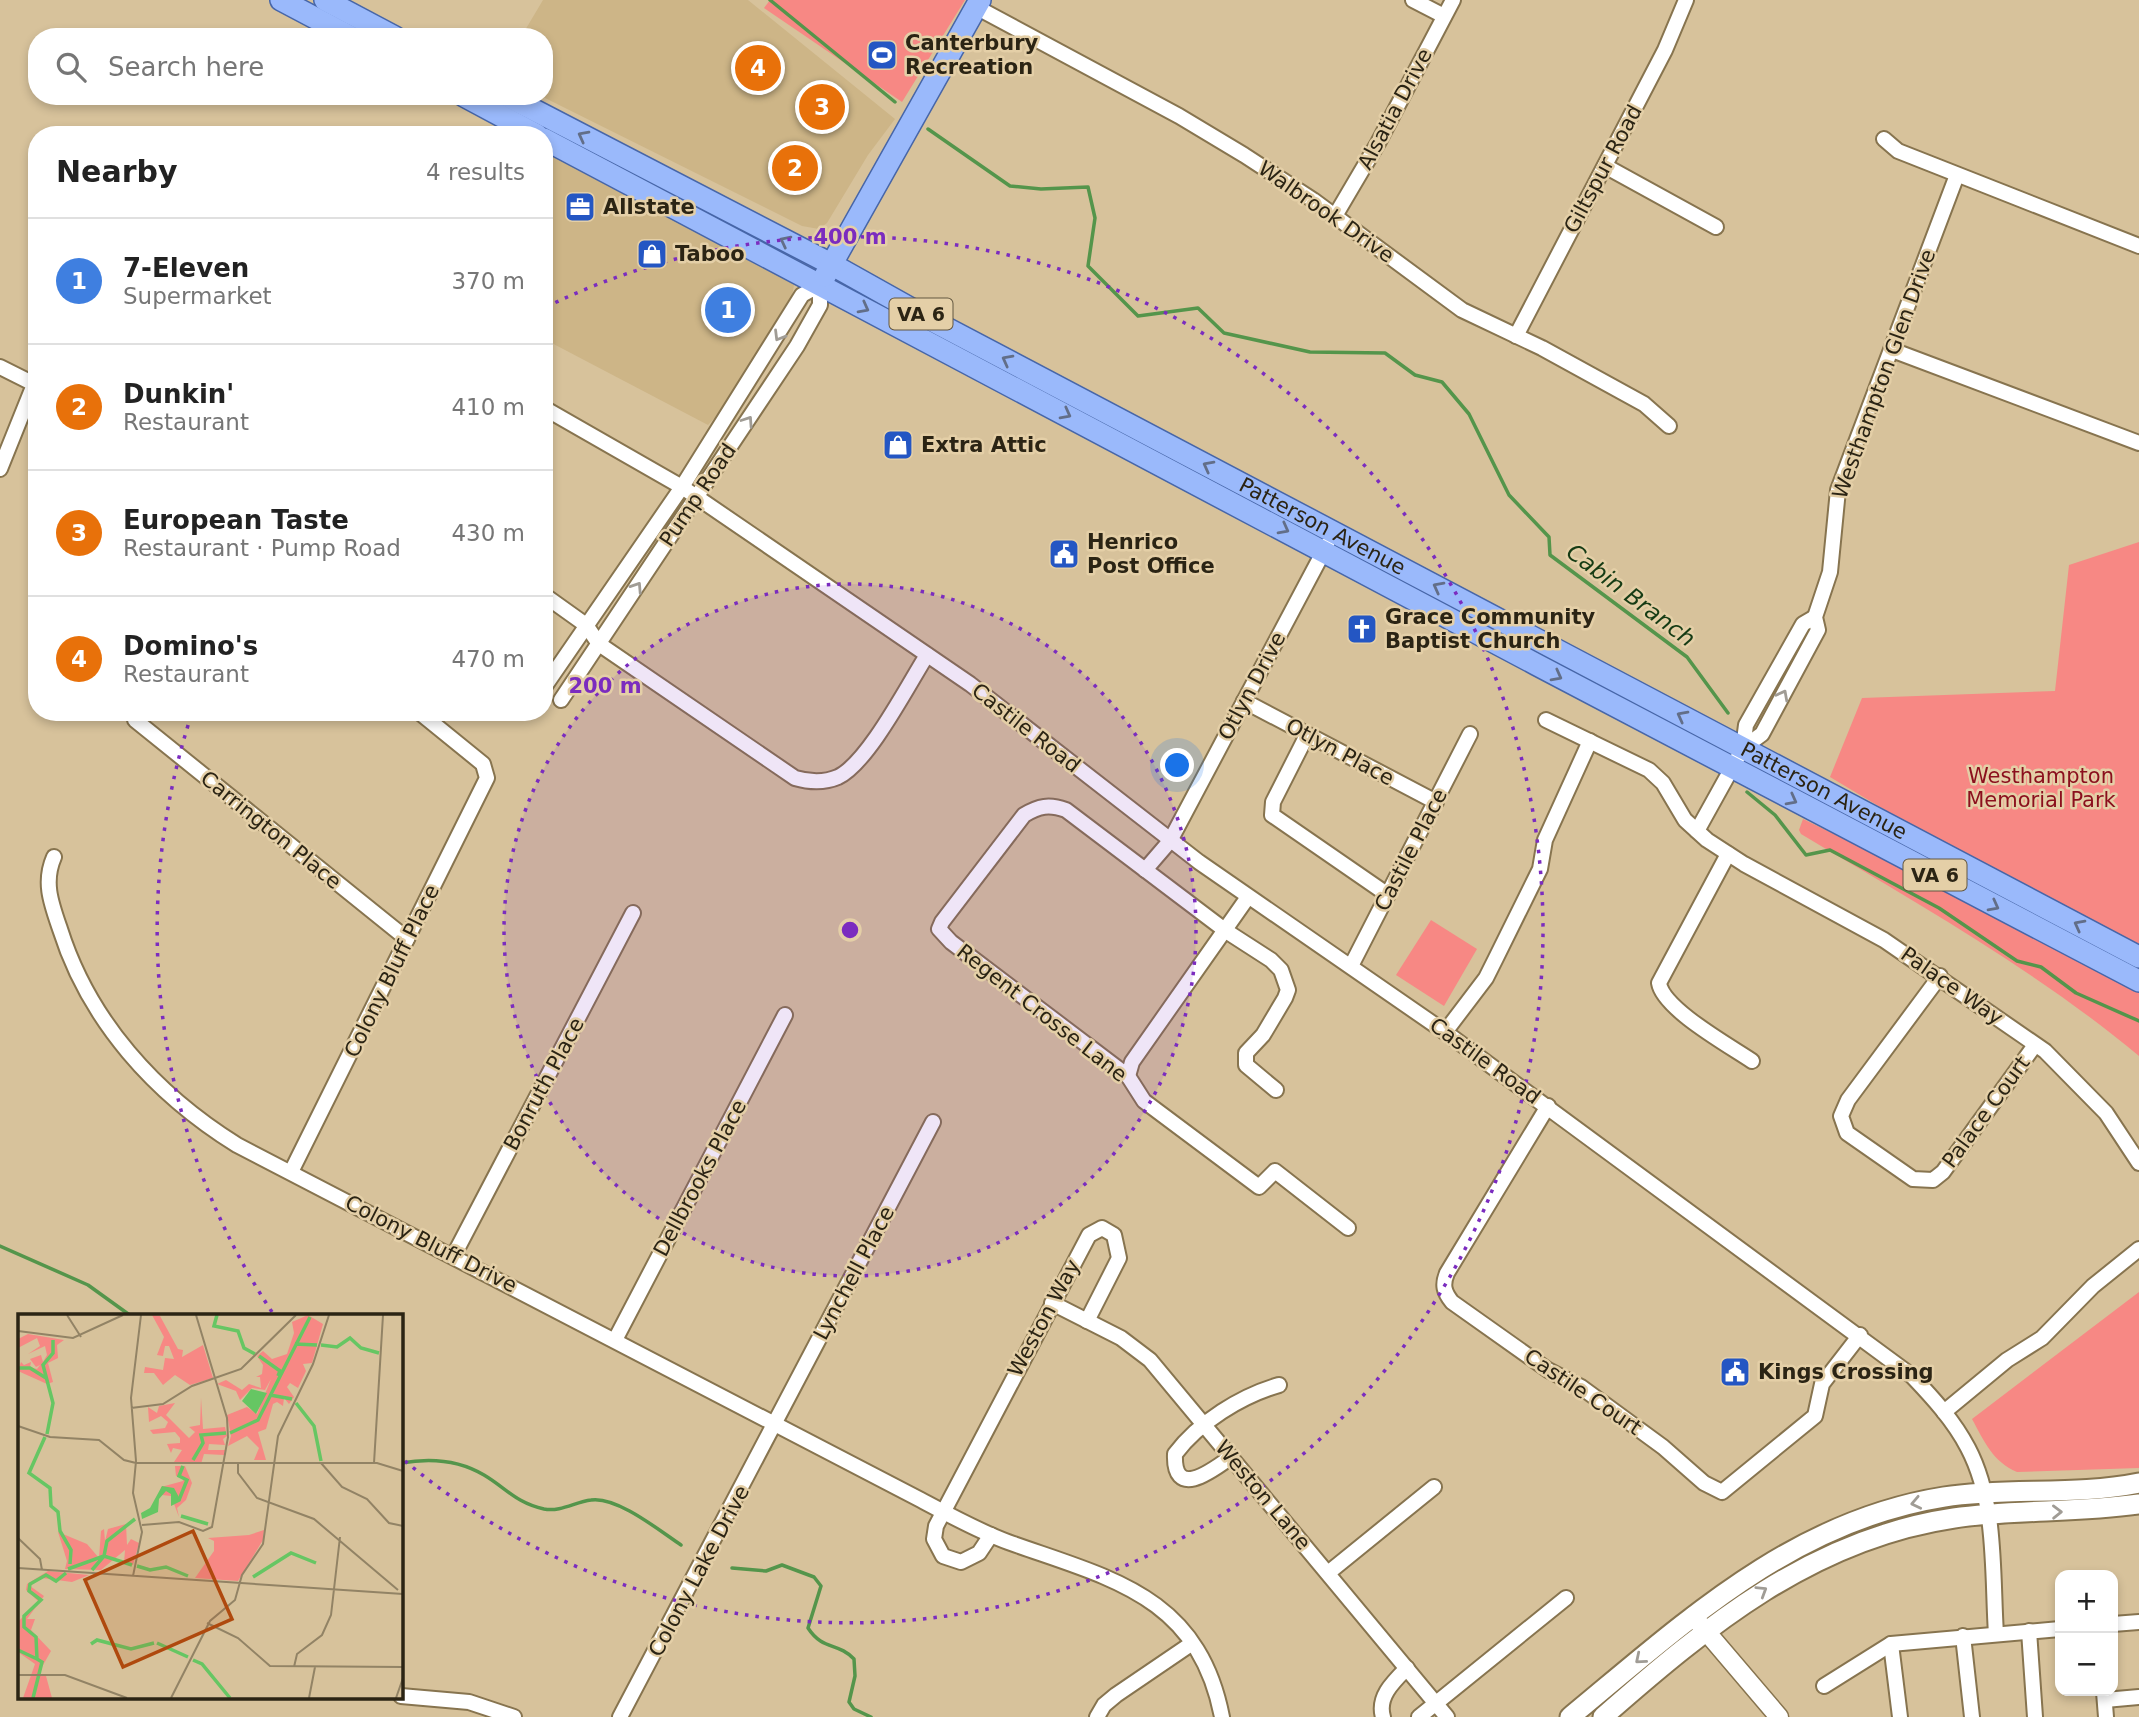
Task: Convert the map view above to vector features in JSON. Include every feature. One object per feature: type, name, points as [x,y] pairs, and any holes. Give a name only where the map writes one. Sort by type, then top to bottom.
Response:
[{"type":"main road","points":[[281,0],[334,28]]},
{"type":"main road","points":[[325,0],[378,28]]},
{"type":"main road","name":"Pump Road","points":[[820,285],[978,3]]},
{"type":"main road","points":[[481,105],[520,126]]},
{"type":"main road","name":"Patterson Avenue","points":[[524,105],[831,264],[1732,769],[2139,981]]},
{"type":"main road","name":"Patterson Avenue","points":[[553,144],[820,285],[1743,748],[2139,957]]},
{"type":"main road","points":[[1570,1717],[1693,1616],[1764,1564],[1816,1536],[1892,1508],[1983,1492],[2083,1490],[2139,1483]]},
{"type":"main road","points":[[1603,1717],[1757,1593],[1843,1548],[1917,1524],[1988,1513],[2077,1512],[2139,1504]]},
{"type":"street","points":[[1413,0],[1444,16]]},
{"type":"street","name":"Alsatia Drive","points":[[1335,216],[1378,143],[1453,0]]},
{"type":"street","name":"Giltspur Road","points":[[1516,336],[1665,50],[1686,0]]},
{"type":"street","name":"Walbrook Drive","points":[[978,3],[1179,116],[1335,216],[1462,310],[1644,404],[1669,426]]},
{"type":"street","points":[[1884,139],[1898,151],[2139,246]]},
{"type":"street","points":[[1605,166],[1716,227]]},
{"type":"street","name":"Westhampton Glen Drive","points":[[1743,748],[1762,734],[1818,630],[1815,617],[1830,572],[1838,489],[1957,175]]},
{"type":"street","name":"Pump Road","points":[[553,674],[681,487],[802,295],[820,285],[820,305],[797,346],[561,699]]},
{"type":"street","points":[[1892,350],[2139,443]]},
{"type":"street","points":[[0,367],[28,377]]},
{"type":"street","points":[[0,469],[28,398]]},
{"type":"street","name":"Pump Road","points":[[553,413],[681,487]]},
{"type":"street","name":"Castile Road","points":[[681,487],[1020,721],[1170,841],[1548,1106],[1912,1376],[1944,1412],[1970,1451],[1988,1513],[1996,1634]]},
{"type":"street","name":"Otlyn Drive","points":[[1145,870],[1170,841],[1329,541]]},
{"type":"street","points":[[553,602],[586,625],[599,644],[795,778],[818,782],[838,778],[857,763],[927,655]]},
{"type":"street","name":"Otlyn Place","points":[[1244,701],[1436,802]]},
{"type":"street","name":"Palace Way","points":[[1546,720],[1660,778],[1685,820],[1728,854],[1865,929],[1940,976],[2054,1059],[2106,1113],[2139,1163]]},
{"type":"street","name":"Carrington Place","points":[[136,721],[407,939]]},
{"type":"street","name":"Colony Bluff Place","points":[[291,1172],[487,778],[487,769],[430,721]]},
{"type":"street","name":"Castile Place","points":[[1351,967],[1470,734]]},
{"type":"street","points":[[1307,735],[1273,802],[1272,815],[1388,895]]},
{"type":"street","points":[[1445,1032],[1486,978],[1496,958],[1540,869],[1545,841],[1590,741]]},
{"type":"street","points":[[1698,831],[1743,748]]},
{"type":"street","name":"Regent Crosse Lane","points":[[1145,870],[1066,810],[1052,806],[1036,807],[1024,815],[939,929],[951,942],[1128,1076],[1144,1101],[1259,1186],[1275,1171],[1348,1228]]},
{"type":"street","points":[[1728,854],[1659,984],[1663,994],[1679,1010],[1752,1061]]},
{"type":"street","name":"Colony Bluff Drive","points":[[54,857],[46,874],[62,938],[86,990],[118,1040],[159,1086],[201,1121],[237,1144],[944,1512],[991,1535],[1131,1587],[1167,1614],[1191,1644],[1207,1669],[1222,1717]]},
{"type":"street","points":[[1145,870],[1226,931],[1271,960],[1281,970],[1288,990],[1263,1035],[1246,1053],[1246,1065],[1276,1090]]},
{"type":"street","points":[[1128,1076],[1132,1062],[1248,897]]},
{"type":"street","name":"Bonruth Place","points":[[454,1255],[633,913]]},
{"type":"street","name":"Palace Court","points":[[1940,976],[1848,1100],[1841,1116],[1847,1132],[1900,1172],[1919,1182],[1933,1180],[1943,1172],[2035,1045]]},
{"type":"street","name":"Dellbrooks Place","points":[[615,1340],[785,1015]]},
{"type":"street","name":"Castile Court","points":[[1548,1106],[1443,1281],[1445,1293],[1452,1302],[1548,1370],[1581,1387],[1663,1447],[1704,1482],[1722,1492],[1815,1416],[1822,1384],[1860,1335]]},
{"type":"street","name":"Lynchell Place","points":[[775,1424],[933,1122]]},
{"type":"street","name":"Weston Way","points":[[944,1512],[1089,1235],[1101,1228],[1114,1235],[1119,1245],[1119,1258],[1087,1321]]},
{"type":"street","points":[[1944,1412],[2007,1360],[2042,1338],[2093,1286],[2139,1249]]},
{"type":"street","name":"Weston Lane","points":[[1052,1303],[1138,1350],[1205,1425],[1447,1717]]},
{"type":"street","points":[[1231,1457],[1203,1478],[1189,1479],[1180,1474],[1175,1465],[1175,1454],[1205,1425],[1257,1391],[1279,1385]]},
{"type":"street","name":"Colony Lake Drive","points":[[620,1717],[775,1424]]},
{"type":"street","points":[[1328,1573],[1434,1486]]},
{"type":"street","points":[[944,1512],[934,1539],[938,1551],[948,1560],[961,1562],[974,1558],[991,1535]]},
{"type":"street","points":[[1419,1717],[1566,1598]]},
{"type":"street","points":[[1693,1616],[1779,1717]]},
{"type":"street","points":[[2118,1624],[2139,1622]]},
{"type":"street","points":[[1824,1686],[1891,1644],[2055,1629]]},
{"type":"street","points":[[2029,1631],[2035,1717]]},
{"type":"street","points":[[1963,1636],[1972,1717]]},
{"type":"street","points":[[1097,1717],[1104,1705],[1116,1695],[1191,1644]]},
{"type":"street","points":[[1891,1644],[1900,1717]]},
{"type":"street","points":[[1383,1717],[1380,1706],[1386,1693],[1407,1668]]},
{"type":"street","points":[[402,1696],[469,1702],[514,1717]]},
{"type":"street","points":[[2106,1717],[2105,1696],[2139,1697]]},
{"type":"shaded area","points":[[543,0],[748,0],[895,119],[868,155],[827,223],[819,229],[802,226],[553,102],[553,28],[526,28]]},
{"type":"shaded area","points":[[553,144],[794,285],[788,319],[752,377],[708,425],[553,344]]},
{"type":"green space","name":"Canterbury Recreation","points":[[770,0],[965,0],[902,102],[764,8]]},
{"type":"green space","name":"Westhampton Memorial Park","points":[[2139,542],[2139,950],[1967,859],[1830,777],[1862,698],[2055,691],[2069,565]]},
{"type":"green space","points":[[1803,819],[1941,886],[2139,992],[2139,1056],[2017,966],[1801,834],[1799,830]]},
{"type":"green space","points":[[1431,920],[1477,949],[1444,1006],[1396,975]]},
{"type":"green space","points":[[2139,1292],[2139,1468],[2017,1472],[2002,1463],[1990,1450],[1972,1419]]},
{"type":"waterway","name":"Cabin Branch","points":[[770,0],[895,102]]},
{"type":"waterway","name":"Cabin Branch","points":[[928,129],[1010,186],[1041,189],[1088,187],[1095,218],[1088,266],[1138,316],[1198,308],[1224,333],[1310,352],[1385,353],[1415,375],[1442,382],[1469,414],[1509,495],[1549,537],[1550,555],[1687,657],[1728,713]]},
{"type":"waterway","name":"Cabin Branch","points":[[1747,792],[1775,815],[1806,855],[1830,850],[1939,908],[2017,961],[2041,967],[2076,993],[2139,1021]]},
{"type":"waterway","points":[[0,1246],[88,1285],[128,1314]]},
{"type":"waterway","points":[[402,1463],[433,1461],[464,1466],[484,1475],[519,1499],[544,1509],[556,1509],[591,1500],[613,1503],[681,1545]]},
{"type":"waterway","points":[[732,1568],[766,1571],[782,1565],[814,1577],[821,1586],[808,1628],[819,1640],[842,1650],[854,1659],[855,1676],[849,1702],[854,1709],[871,1717]]},
{"type":"place","name":"Canterbury Recreation","points":[[882,55]]},
{"type":"place","name":"Domino's","points":[[758,68]]},
{"type":"place","name":"European Taste","points":[[822,107]]},
{"type":"place","name":"Dunkin'","points":[[795,168]]},
{"type":"place","name":"Allstate","points":[[580,207]]},
{"type":"place","name":"Taboo","points":[[652,254]]},
{"type":"place","name":"7-Eleven","points":[[728,310]]},
{"type":"place","name":"Extra Attic","points":[[898,445]]},
{"type":"place","name":"Henrico Post Office","points":[[1064,554]]},
{"type":"place","name":"Grace Community Baptist Church","points":[[1362,629]]},
{"type":"place","name":"Kings Crossing","points":[[1735,1372]]}]
